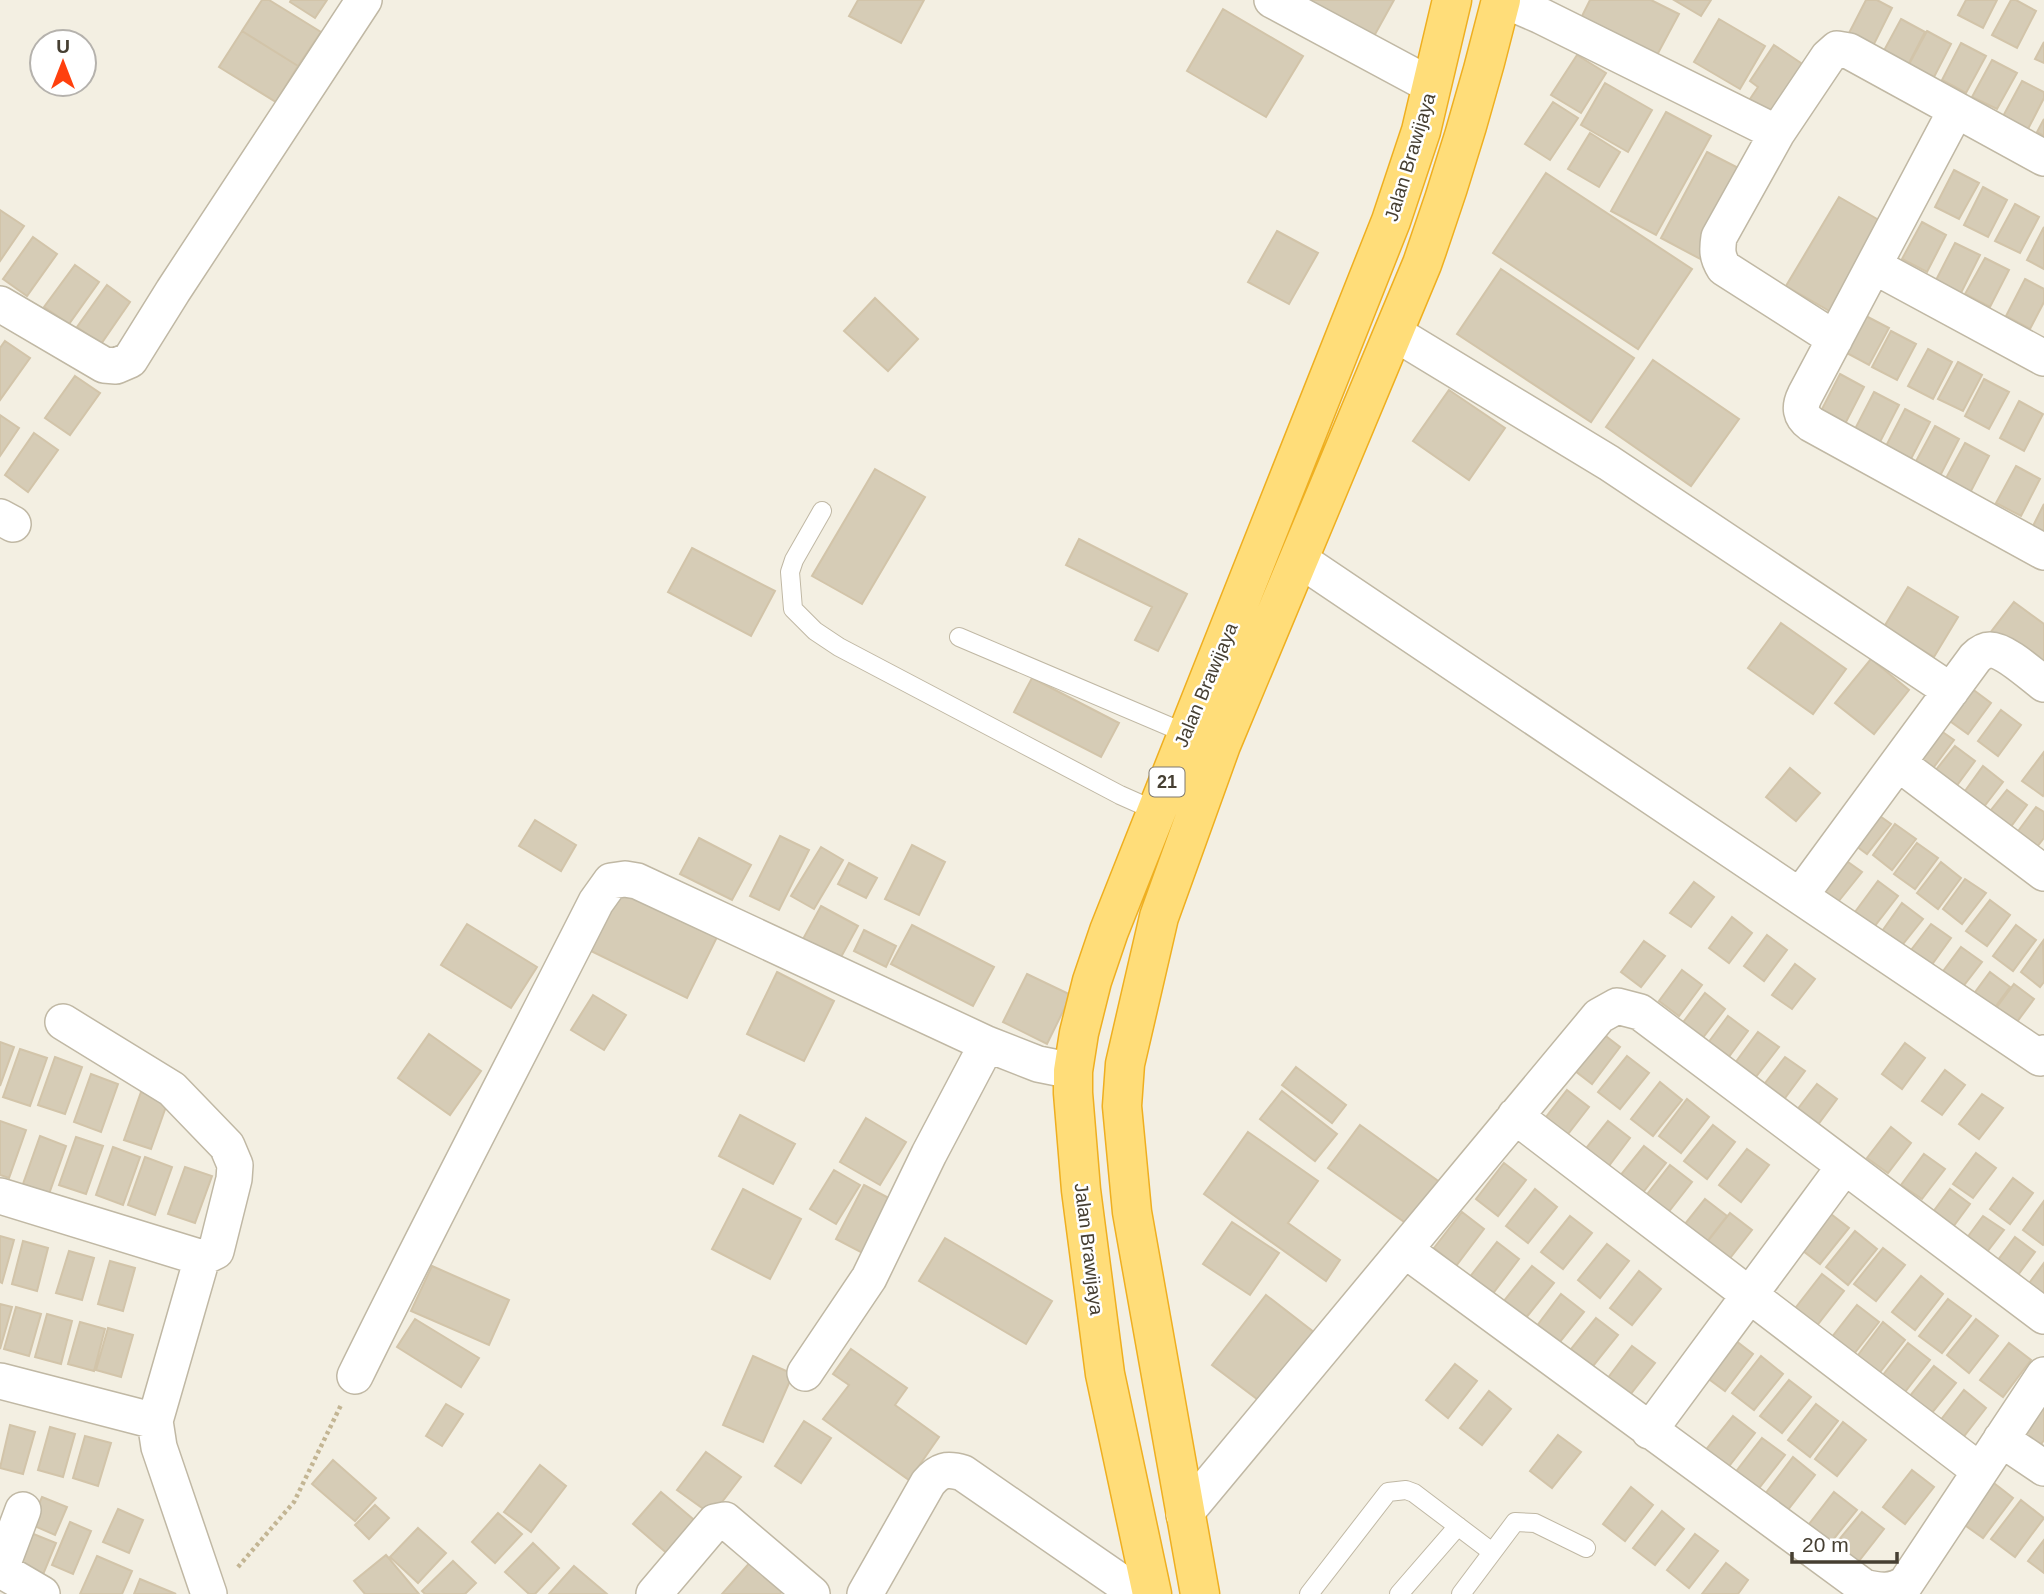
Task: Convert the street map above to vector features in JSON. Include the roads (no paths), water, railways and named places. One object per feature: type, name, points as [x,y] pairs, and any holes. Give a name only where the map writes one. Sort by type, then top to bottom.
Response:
[{"type":"highway","name":"Jalan Brawijaya","points":[[1152,1594],[1105,1374],[1080,1190],[1073,1071],[1079,1033],[1108,931],[1391,221],[1422,131],[1452,0]]},
{"type":"highway","name":"Jalan Brawijaya","points":[[1200,1594],[1132,1212],[1122,1106],[1125,1064],[1159,917],[1221,746],[1422,264],[1449,190],[1503,0]]},
{"type":"street","points":[[0,304],[104,365],[116,366],[131,360],[173,291],[364,0]]},
{"type":"street","points":[[1272,0],[1432,86]]},
{"type":"street","points":[[1503,0],[1541,16],[1777,134]]},
{"type":"street","points":[[1835,339],[1724,268],[1718,259],[1719,237],[1777,134],[1828,57],[1837,49],[1849,51],[2044,158]]},
{"type":"street","points":[[1956,110],[1801,403],[1803,418],[2044,552]]},
{"type":"street","points":[[1874,266],[2044,358]]},
{"type":"street","points":[[1393,332],[1609,463],[1951,691]]},
{"type":"street","points":[[1298,559],[2043,1058]]},
{"type":"street","points":[[1800,896],[1975,658],[1988,650],[2006,656],[2044,684]]},
{"type":"street","points":[[1898,763],[2044,873]]},
{"type":"street","points":[[355,1376],[596,902],[611,881],[637,881],[987,1044],[1038,1064],[1073,1071]]},
{"type":"street","points":[[1184,1515],[1599,1016],[1617,1006],[1640,1012],[2044,1316]]},
{"type":"street","points":[[0,1196],[202,1258],[216,1251],[234,1179],[235,1166],[227,1146],[172,1089],[63,1022]]},
{"type":"street","points":[[805,1373],[869,1278],[929,1154],[987,1044]]},
{"type":"street","points":[[1515,1116],[1980,1471]]},
{"type":"street","points":[[1649,1431],[1844,1167]]},
{"type":"street","points":[[1405,1250],[1864,1587],[1878,1591],[1899,1588],[1906,1583],[2044,1375]]},
{"type":"street","points":[[202,1258],[155,1421],[159,1447],[221,1584]]},
{"type":"street","points":[[0,1381],[155,1421]]},
{"type":"street","points":[[2001,1439],[2044,1468]]},
{"type":"street","points":[[865,1594],[928,1483],[935,1474],[943,1470],[963,1473],[1138,1594]]},
{"type":"street","points":[[23,1510],[0,1570],[42,1594]]},
{"type":"street","points":[[654,1594],[715,1522],[720,1520],[725,1520],[812,1594]]},
{"type":"lane","points":[[822,511],[790,572],[793,609],[815,631],[851,654],[1156,811]]},
{"type":"lane","points":[[959,637],[1185,733]]},
{"type":"lane","points":[[1309,1594],[1388,1492],[1406,1490],[1414,1493],[1492,1552]]},
{"type":"lane","points":[[1461,1594],[1515,1522],[1535,1523],[1586,1548]]},
{"type":"lane","points":[[1399,1594],[1458,1526]]}]
